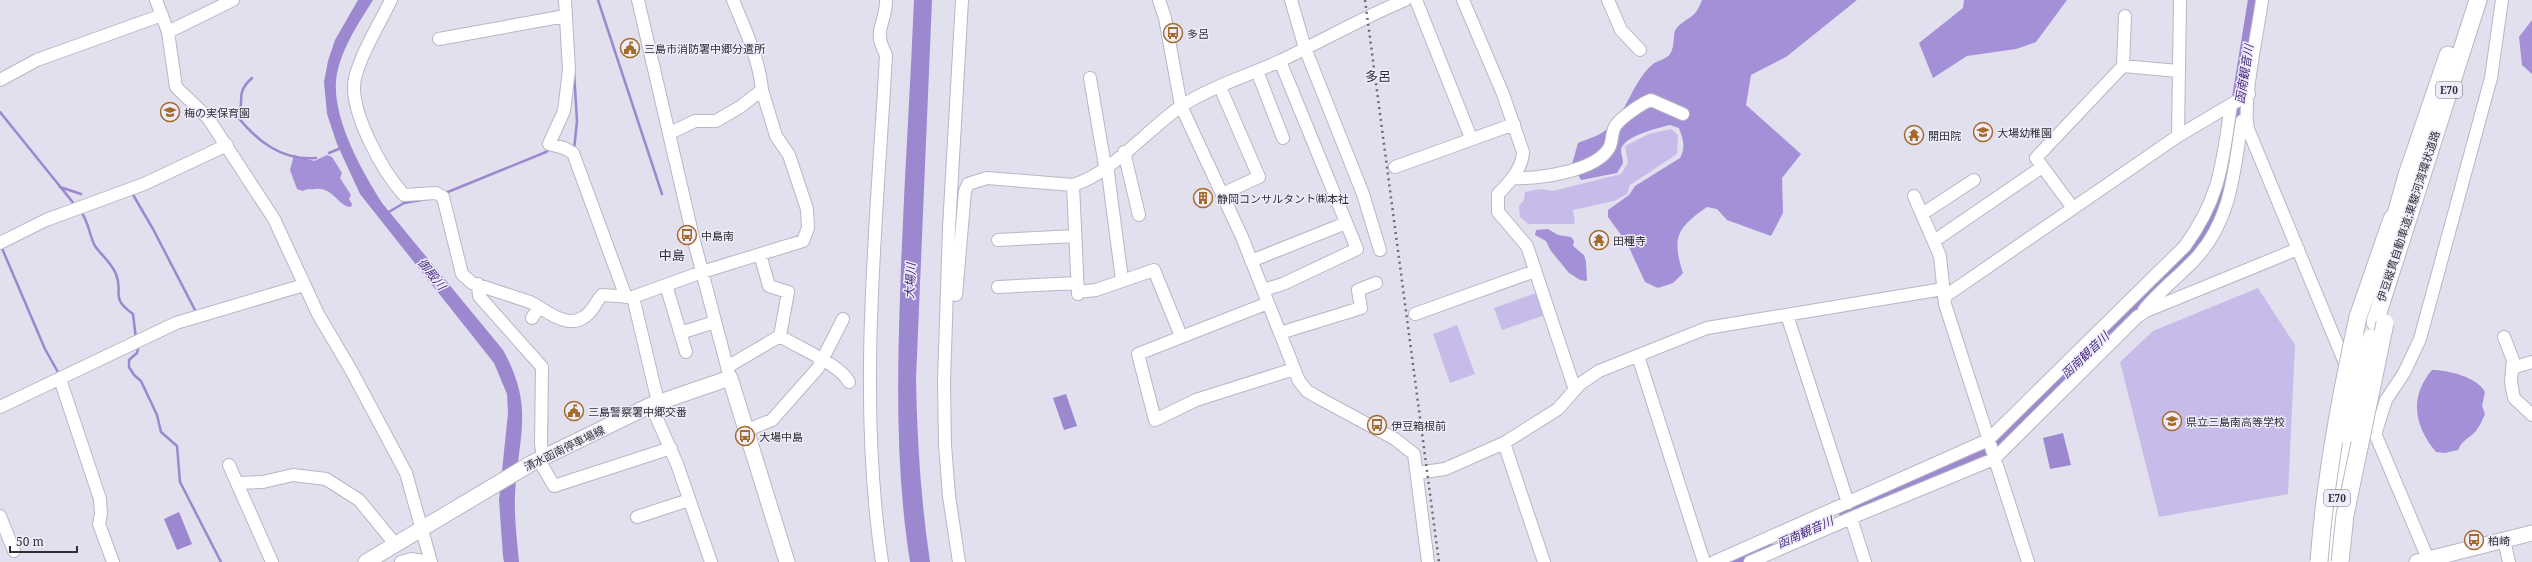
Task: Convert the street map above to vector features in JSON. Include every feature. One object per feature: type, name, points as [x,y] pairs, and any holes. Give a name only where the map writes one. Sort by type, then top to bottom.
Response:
[{"type":"highway","name":"伊豆縦貫自動車道;東駿河湾環状道路","points":[[2413,178],[2466,0]]},
{"type":"highway","name":"伊豆縦貫自動車道;東駿河湾環状道路","points":[[2413,178],[2478,0]]},
{"type":"highway","points":[[2319,562],[2329,466],[2340,402],[2371,321],[2413,178]]},
{"type":"highway","points":[[2340,562],[2371,321],[2413,178]]},
{"type":"highway","name":"E70","points":[[2331,562],[2346,434],[2371,321]]},
{"type":"main road","name":"清水函南停車場線","points":[[366,562],[485,490],[538,460],[654,404],[728,373]]},
{"type":"main road","points":[[728,373],[787,562]]},
{"type":"main road","points":[[2422,561],[2532,533]]},
{"type":"street","points":[[156,0],[168,32],[176,86],[208,118],[274,219],[304,285],[403,465],[429,562],[411,559],[401,562]]},
{"type":"street","points":[[168,32],[233,0]]},
{"type":"street","points":[[391,0],[366,49],[355,78],[356,98],[361,118],[388,172],[404,195],[436,193],[443,197],[459,267],[467,280],[538,306],[564,321],[577,321],[588,315],[602,295],[629,296],[784,246],[800,244],[805,238],[808,228],[807,209],[789,155],[776,136],[762,90],[760,73],[751,41],[733,0]]},
{"type":"street","points":[[566,0],[565,16],[570,57],[568,81],[564,111],[549,144],[564,148],[573,153],[629,296],[654,404],[711,562]]},
{"type":"street","points":[[638,0],[702,272],[728,373],[780,336],[788,292],[769,286],[760,254]]},
{"type":"street","points":[[882,562],[874,503],[869,438],[872,296],[886,55],[879,41],[879,28],[886,14],[886,0]]},
{"type":"street","points":[[959,562],[949,496],[945,445],[955,228],[962,0]]},
{"type":"street","points":[[1159,0],[1165,18],[1181,106],[1251,261],[1294,368],[1307,391],[1395,439],[1414,454],[1428,562]]},
{"type":"street","points":[[1291,0],[1305,48],[1363,194],[1380,250]]},
{"type":"street","points":[[956,296],[955,228],[968,184],[978,179],[1031,180],[1073,185],[1081,182],[1106,166],[1181,106],[1280,61],[1367,16],[1406,0]]},
{"type":"street","points":[[1416,0],[1471,138]]},
{"type":"street","points":[[1463,0],[1504,94],[1523,152],[1522,162],[1512,178],[1498,194],[1498,212],[1527,246],[1574,390]]},
{"type":"street","points":[[1608,0],[1621,30],[1640,50]]},
{"type":"street","points":[[2178,136],[2180,0]]},
{"type":"street","points":[[2262,0],[2248,94],[2246,120],[2375,435],[2422,561]]},
{"type":"street","points":[[2375,435],[2386,400],[2404,373],[2420,339],[2491,78],[2502,0]]},
{"type":"street","points":[[0,80],[37,60],[162,15]]},
{"type":"street","points":[[439,39],[565,16]]},
{"type":"street","points":[[2073,208],[2036,158],[2123,66],[2125,16]]},
{"type":"street","points":[[1263,290],[1283,284],[1357,249],[1280,61]]},
{"type":"street","points":[[2123,66],[2178,71]]},
{"type":"street","points":[[1257,71],[1283,138]]},
{"type":"street","points":[[1090,78],[1106,166],[1122,280]]},
{"type":"street","points":[[1220,87],[1259,177],[1222,194]]},
{"type":"street","points":[[670,133],[695,121],[716,121],[740,107],[762,90]]},
{"type":"street","points":[[1417,473],[1445,469],[1504,443],[1558,409],[1574,390],[1599,371],[1707,328],[1944,293],[2073,208],[2178,136],[2248,94]]},
{"type":"street","points":[[1512,178],[1550,176],[1598,159],[1610,148],[1616,125],[1644,103],[1651,100],[1683,114]]},
{"type":"street","points":[[1748,557],[1848,502],[1988,440],[2189,241],[2201,224],[2219,183],[2231,105]]},
{"type":"street","points":[[1714,562],[1748,557],[1851,518],[1994,458],[2141,314],[2198,255],[2217,227],[2231,194],[2242,121],[2246,120]]},
{"type":"street","points":[[1394,167],[1471,138],[1514,124]]},
{"type":"street","points":[[0,243],[46,220],[144,184],[227,145]]},
{"type":"street","points":[[1124,152],[1139,215]]},
{"type":"street","points":[[1934,241],[2042,167]]},
{"type":"street","points":[[1922,214],[1974,180]]},
{"type":"street","points":[[1073,185],[1077,290]]},
{"type":"street","points":[[1914,196],[1934,241],[1942,266],[1944,293],[1988,440],[2028,562]]},
{"type":"street","points":[[1251,261],[1346,223]]},
{"type":"street","points":[[998,240],[1075,236]]},
{"type":"street","points":[[2141,314],[2298,249]]},
{"type":"street","points":[[998,286],[1096,290],[1154,270],[1181,336]]},
{"type":"street","points":[[1416,314],[1535,271]]},
{"type":"street","points":[[1280,333],[1361,308],[1358,290],[1376,283]]},
{"type":"street","points":[[478,284],[479,296],[542,368],[541,444],[538,460],[554,486],[671,448]]},
{"type":"street","points":[[0,407],[176,323],[304,285]]},
{"type":"street","points":[[666,285],[686,352]]},
{"type":"street","points":[[1268,303],[1138,354],[1155,420],[1196,400],[1294,368]]},
{"type":"street","points":[[532,318],[538,306]]},
{"type":"street","points":[[1787,315],[1848,502]]},
{"type":"street","points":[[747,430],[772,420],[823,360],[843,319]]},
{"type":"street","points":[[680,333],[715,322]]},
{"type":"street","points":[[780,336],[838,368],[849,382]]},
{"type":"street","points":[[2504,337],[2513,360],[2512,368],[2514,398],[2532,415]]},
{"type":"street","points":[[1638,356],[1704,562]]},
{"type":"street","points":[[2512,368],[2532,362]]},
{"type":"street","points":[[60,379],[100,499],[101,514],[99,524],[113,562]]},
{"type":"street","points":[[1504,443],[1544,562]]},
{"type":"street","points":[[229,464],[272,562]]},
{"type":"street","points":[[238,483],[263,482],[293,475],[326,479],[359,500],[396,545]]},
{"type":"street","points":[[637,516],[689,500]]},
{"type":"street","points":[[0,516],[14,551]]},
{"type":"street","points":[[1851,518],[1865,562]]},
{"type":"street","points":[[2504,540],[2509,562]]},
{"type":"shaded area","points":[[1702,0],[1857,0],[1786,57],[1751,75],[1746,105],[1801,154],[1782,178],[1783,213],[1771,236],[1727,220],[1717,209],[1707,207],[1683,227],[1680,234],[1678,250],[1679,261],[1683,273],[1673,283],[1658,288],[1645,282],[1627,243],[1608,217],[1608,210],[1629,195],[1635,186],[1680,158],[1683,150],[1683,139],[1679,128],[1670,125],[1658,128],[1642,133],[1628,141],[1623,145],[1621,150],[1623,163],[1617,173],[1581,180],[1572,164],[1578,143],[1606,130],[1625,107],[1639,80],[1645,72],[1654,63],[1666,58],[1670,54],[1673,47],[1676,29],[1693,15]]},
{"type":"shaded area","points":[[1964,0],[2067,0],[2036,42],[2016,49],[1967,56],[1933,78],[1919,43],[1963,8]]},
{"type":"shaded area","points":[[2532,20],[2532,74],[2522,65],[2519,37]]},
{"type":"shaded area","points":[[1671,129],[1678,135],[1677,154],[1630,185],[1627,194],[1614,201],[1573,210],[1575,223],[1573,224],[1528,224],[1520,217],[1519,206],[1524,200],[1525,192],[1541,189],[1553,191],[1621,174],[1628,163],[1625,146],[1649,134]]},
{"type":"shaded area","points":[[294,155],[314,161],[327,155],[332,157],[342,173],[340,178],[351,195],[349,199],[352,204],[351,207],[346,206],[327,191],[321,189],[308,189],[303,191],[297,189],[290,170]]},
{"type":"shaded area","points":[[1548,229],[1558,235],[1571,237],[1574,241],[1573,246],[1584,255],[1587,281],[1580,280],[1569,273],[1551,251],[1546,241],[1535,235],[1536,230]]},
{"type":"shaded area","points":[[2258,288],[2295,345],[2288,494],[2159,517],[2120,362],[2153,331]]},
{"type":"shaded area","points":[[1536,293],[1539,294],[1545,315],[1502,330],[1494,308]]},
{"type":"shaded area","points":[[1457,325],[1475,374],[1450,383],[1433,334]]},
{"type":"shaded area","points":[[2432,370],[2446,371],[2462,375],[2476,382],[2485,392],[2482,406],[2485,414],[2479,427],[2458,450],[2445,453],[2436,452],[2423,432],[2419,421],[2417,401],[2420,390]]},
{"type":"water","name":"御殿川","points":[[358,0],[373,0],[350,39],[341,59],[336,81],[336,96],[339,112],[350,145],[382,203],[503,350],[513,370],[519,389],[522,406],[521,438],[515,495],[519,562],[504,562],[503,556],[499,500],[508,413],[507,394],[494,363],[360,194],[337,144],[327,114],[324,82],[328,61],[335,40]]},
{"type":"water","name":"大場川","points":[[914,0],[932,0],[916,379],[920,471],[930,562],[910,562],[902,496],[898,396],[901,259]]},
{"type":"water","points":[[1066,394],[1077,426],[1064,430],[1053,398]]},
{"type":"water","points":[[2063,433],[2071,465],[2050,469],[2043,438]]},
{"type":"water","points":[[179,512],[192,544],[177,550],[164,519]]},
{"type":"waterway","points":[[598,0],[662,194]]},
{"type":"waterway","name":"函南観音川","points":[[2233,141],[2256,0]]},
{"type":"waterway","points":[[574,72],[577,121],[574,150]]},
{"type":"waterway","points":[[252,78],[243,89],[240,111],[237,116],[253,134],[271,148],[292,156],[316,158]]},
{"type":"waterway","points":[[0,112],[75,205]]},
{"type":"waterway","points":[[329,153],[341,148]]},
{"type":"waterway","points":[[443,194],[546,152],[551,148]]},
{"type":"waterway","name":"函南観音川","points":[[1847,513],[1985,452],[2187,256],[2214,214],[2227,179],[2229,166]]},
{"type":"waterway","points":[[60,187],[81,194]]},
{"type":"waterway","points":[[132,193],[153,229],[196,312]]},
{"type":"waterway","points":[[387,213],[404,203],[427,199]]},
{"type":"waterway","points":[[81,212],[86,220],[95,246],[116,274],[119,286],[119,299],[121,303],[133,314],[136,339]]},
{"type":"waterway","points":[[1,246],[45,349],[59,374]]},
{"type":"waterway","points":[[139,345],[137,353],[129,360],[129,367],[134,375],[141,381],[157,415],[161,432],[177,446],[180,482],[221,562]]},
{"type":"waterway","name":"函南観音川","points":[[1736,562],[1766,549]]},
{"type":"railway","points":[[1365,0],[1439,562]]},
{"type":"place","name":"多呂","points":[[1173,33]]},
{"type":"place","name":"三島市消防署中郷分遣所","points":[[630,48]]},
{"type":"place","name":"梅の実保育園","points":[[170,112]]},
{"type":"place","name":"大場幼稚園","points":[[1983,132]]},
{"type":"place","name":"開田院","points":[[1914,135]]},
{"type":"place","name":"静岡コンサルタント㈱本社","points":[[1203,198]]},
{"type":"place","name":"中島南","points":[[687,235]]},
{"type":"place","name":"田種寺","points":[[1599,240]]},
{"type":"place","name":"三島警察署中郷交番","points":[[574,411]]},
{"type":"place","name":"県立三島南高等学校","points":[[2172,421]]},
{"type":"place","name":"伊豆箱根前","points":[[1377,425]]},
{"type":"place","name":"大場中島","points":[[745,436]]},
{"type":"place","name":"柏崎","points":[[2474,540]]},
{"type":"district","name":"多呂","points":[[1378,76]]},
{"type":"district","name":"中島","points":[[672,255]]}]
